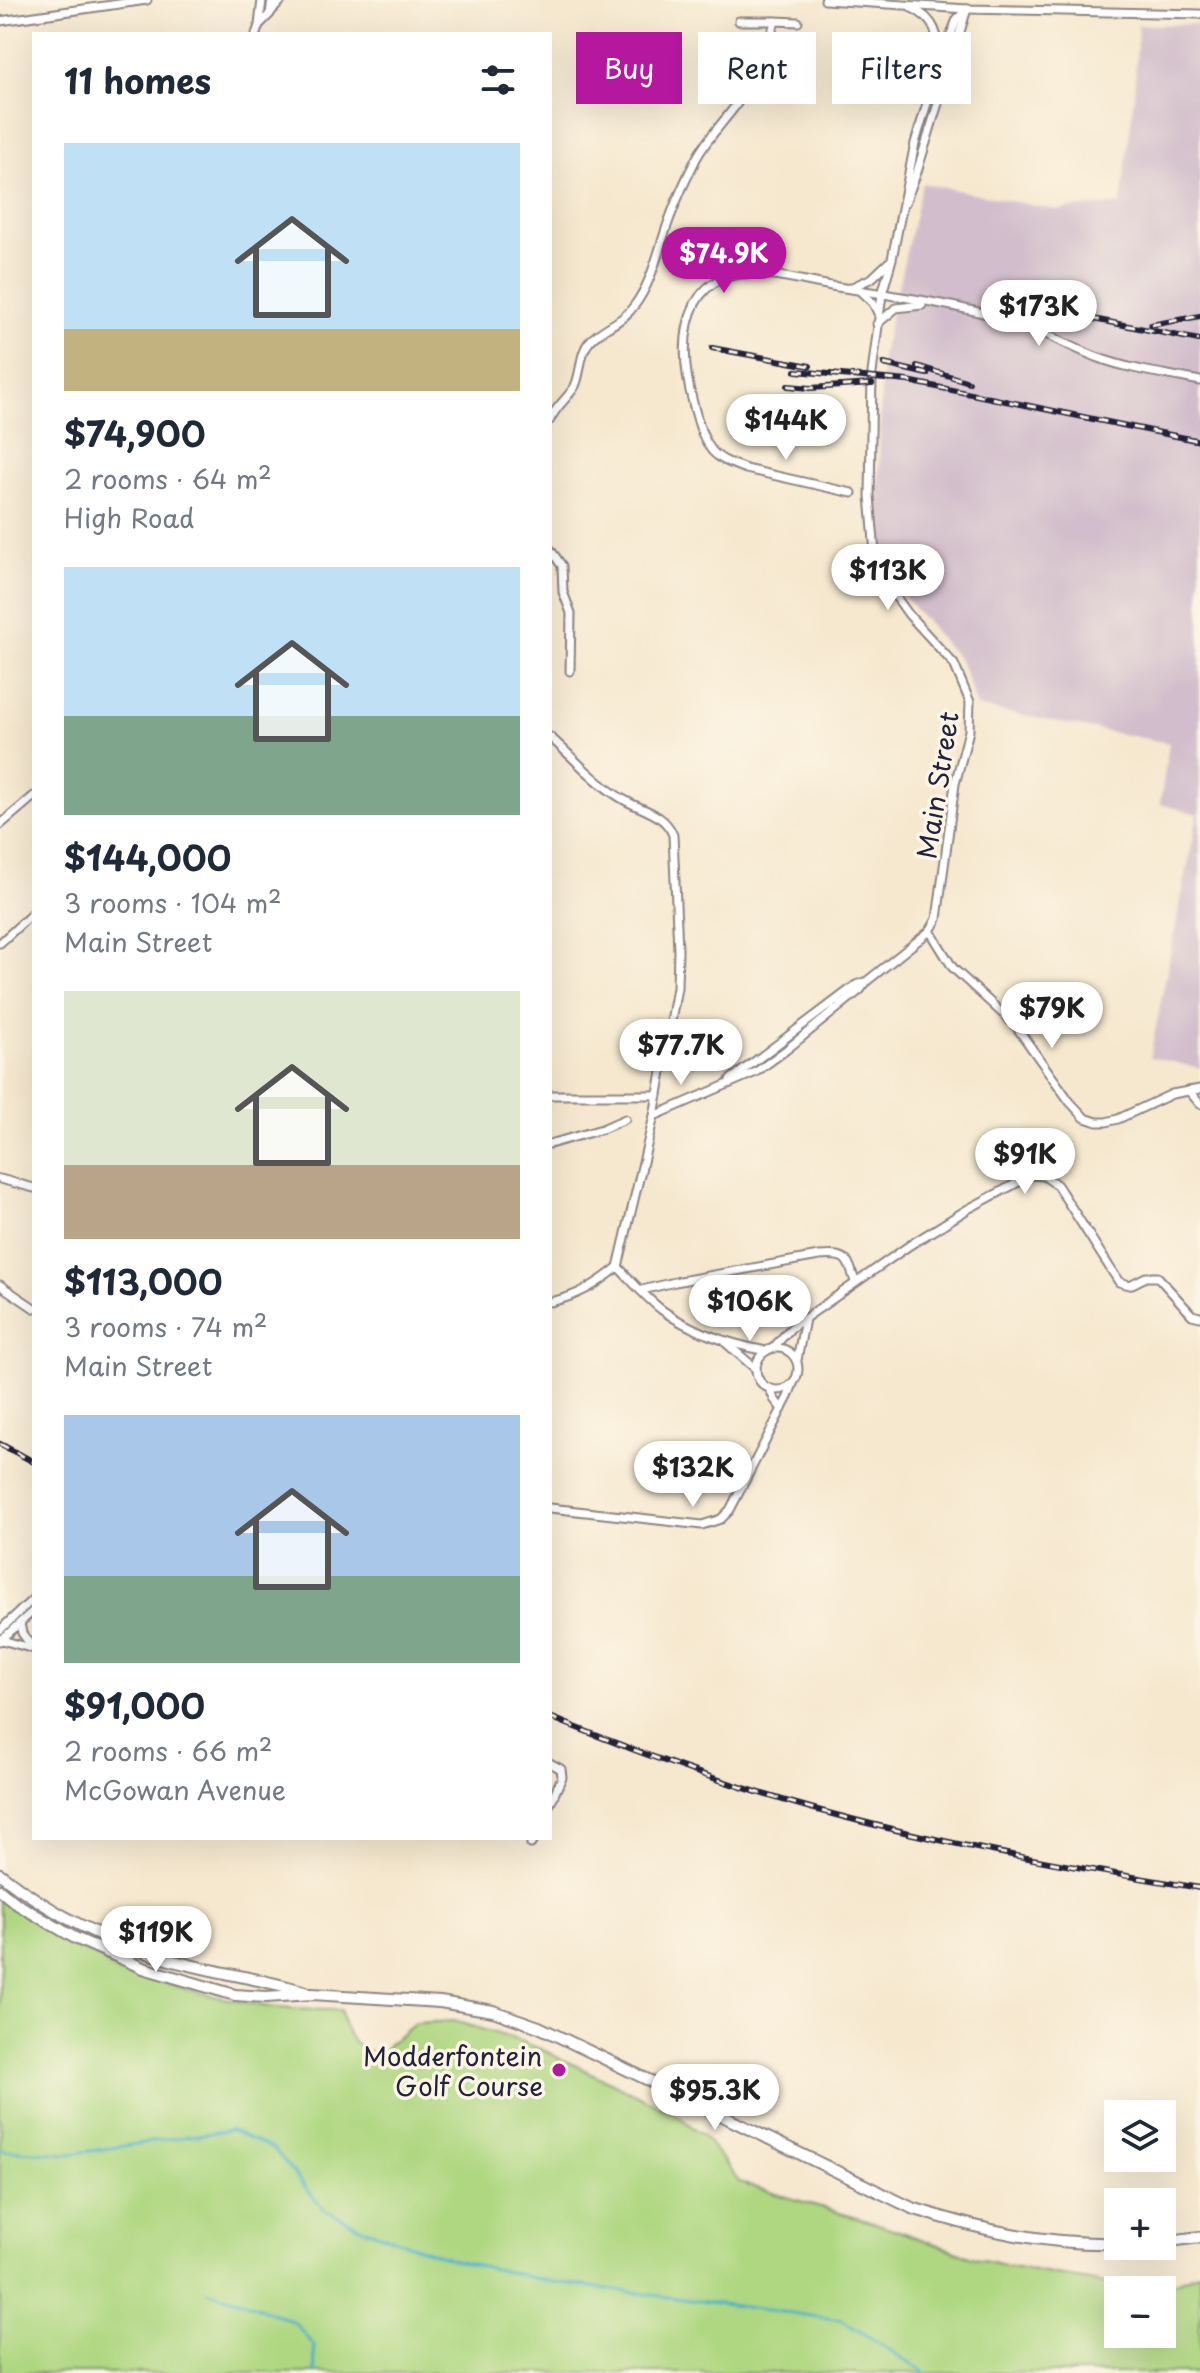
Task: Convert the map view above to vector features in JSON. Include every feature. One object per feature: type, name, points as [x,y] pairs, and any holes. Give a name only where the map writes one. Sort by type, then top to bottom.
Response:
[{"type":"main road","points":[[0,1874],[24,1893],[84,1928],[149,1954],[312,1994]]},
{"type":"main road","points":[[0,1890],[17,1904],[75,1938],[143,1968],[235,1995],[266,1997],[312,1994],[440,2002],[493,2011],[539,2027],[912,2208],[966,2225],[1030,2239],[1104,2243]]},
{"type":"main road","points":[[1176,2240],[1200,2237]]},
{"type":"street","points":[[0,21],[147,0]]},
{"type":"street","points":[[257,32],[262,0]]},
{"type":"street","points":[[270,14],[272,0]]},
{"type":"street","points":[[259,25],[282,0]]},
{"type":"street","points":[[825,0],[967,9],[1200,14]]},
{"type":"street","points":[[905,5],[923,14],[936,32]]},
{"type":"street","name":"Main Street","points":[[952,32],[957,19],[967,9]]},
{"type":"street","name":"Main Street","points":[[901,212],[917,172],[967,9]]},
{"type":"street","points":[[739,21],[798,22]]},
{"type":"street","points":[[552,416],[575,386],[588,344],[625,317],[641,295],[670,216],[696,158],[746,90],[769,42],[775,21]]},
{"type":"street","name":"Main Street","points":[[927,104],[908,173],[878,320],[872,373],[870,496],[875,553],[887,583],[909,615],[954,664],[970,702],[969,731],[955,784],[940,904],[930,931]]},
{"type":"street","points":[[848,288],[872,278],[892,259]]},
{"type":"street","points":[[852,493],[746,469],[718,457],[710,449],[696,416],[685,361],[687,322],[692,308],[707,288],[717,281],[741,274],[755,274],[932,304],[1021,324],[1105,360],[1200,381]]},
{"type":"street","points":[[859,290],[873,303],[878,320],[896,308],[932,304]]},
{"type":"street","points":[[552,552],[562,566],[563,592],[571,613],[570,671]]},
{"type":"street","points":[[552,739],[626,801],[663,819],[670,826],[675,857],[677,988],[654,1116],[618,1267],[582,1293],[552,1301]]},
{"type":"street","points":[[0,825],[32,798]]},
{"type":"street","points":[[0,943],[32,914]]},
{"type":"street","points":[[654,1116],[756,1072],[930,931],[953,968],[1015,1025],[1085,1118],[1097,1122],[1118,1119],[1172,1094],[1200,1089]]},
{"type":"street","points":[[1189,1091],[1200,1104]]},
{"type":"street","points":[[552,1095],[658,1095]]},
{"type":"street","points":[[552,1143],[625,1119]]},
{"type":"street","points":[[782,1409],[770,1389],[759,1380],[756,1369],[758,1359],[780,1338],[855,1282],[968,1209],[1027,1177],[1038,1175],[1049,1178],[1057,1185],[1119,1282],[1130,1285],[1149,1276],[1158,1277],[1192,1315],[1200,1317]]},
{"type":"street","points":[[0,1179],[32,1187]]},
{"type":"street","points":[[642,1290],[835,1255],[848,1261],[855,1282]]},
{"type":"street","points":[[618,1267],[664,1311],[724,1342],[756,1369]]},
{"type":"street","points":[[0,1285],[32,1307]]},
{"type":"street","points":[[552,1508],[702,1525],[715,1523],[730,1510],[782,1409],[798,1369],[805,1319]]},
{"type":"street","points":[[780,1338],[793,1340],[800,1345]]},
{"type":"street","points":[[724,1342],[769,1350],[784,1349],[797,1360]]},
{"type":"street","points":[[770,1389],[785,1389],[794,1381]]},
{"type":"street","points":[[0,1630],[32,1600]]},
{"type":"street","points":[[1,1641],[32,1612]]},
{"type":"street","points":[[20,1623],[22,1633],[32,1646]]},
{"type":"street","points":[[1,1641],[32,1649]]},
{"type":"street","points":[[552,1764],[561,1769],[562,1777],[552,1800]]},
{"type":"shaded area","points":[[1200,24],[1200,1068],[1150,1057],[1198,814],[1160,804],[1169,743],[977,707],[961,662],[890,580],[877,543],[882,356],[922,183],[1056,210],[1121,204],[1134,97],[1138,25]]},
{"type":"green space","points":[[0,1898],[80,1949],[168,1984],[266,2007],[340,2010],[352,2040],[380,2058],[388,2045],[416,2023],[454,2021],[545,2051],[673,2112],[703,2135],[740,2183],[887,2227],[975,2258],[1104,2284],[1104,2348],[1176,2348],[1176,2282],[1200,2272],[1200,2373],[0,2373]]},
{"type":"waterway","points":[[0,2150],[70,2154],[230,2130],[274,2149],[323,2209],[360,2227],[451,2259],[547,2281],[842,2320],[926,2373]]},
{"type":"waterway","points":[[207,2291],[294,2322],[314,2346],[315,2373]]},
{"type":"railway","points":[[1038,308],[1199,340]]},
{"type":"railway","points":[[1151,325],[1200,316]]},
{"type":"railway","points":[[712,348],[810,366]]},
{"type":"railway","points":[[884,364],[927,374]]},
{"type":"railway","points":[[917,366],[969,382]]},
{"type":"railway","points":[[796,371],[908,381],[1200,441]]},
{"type":"railway","points":[[788,386],[811,388],[872,384]]},
{"type":"railway","points":[[0,1444],[32,1461]]},
{"type":"railway","points":[[552,1718],[714,1778],[861,1822],[1006,1854],[1200,1888]]},
{"type":"place","name":"Modderfontein Golf Course","points":[[559,2070]]}]
